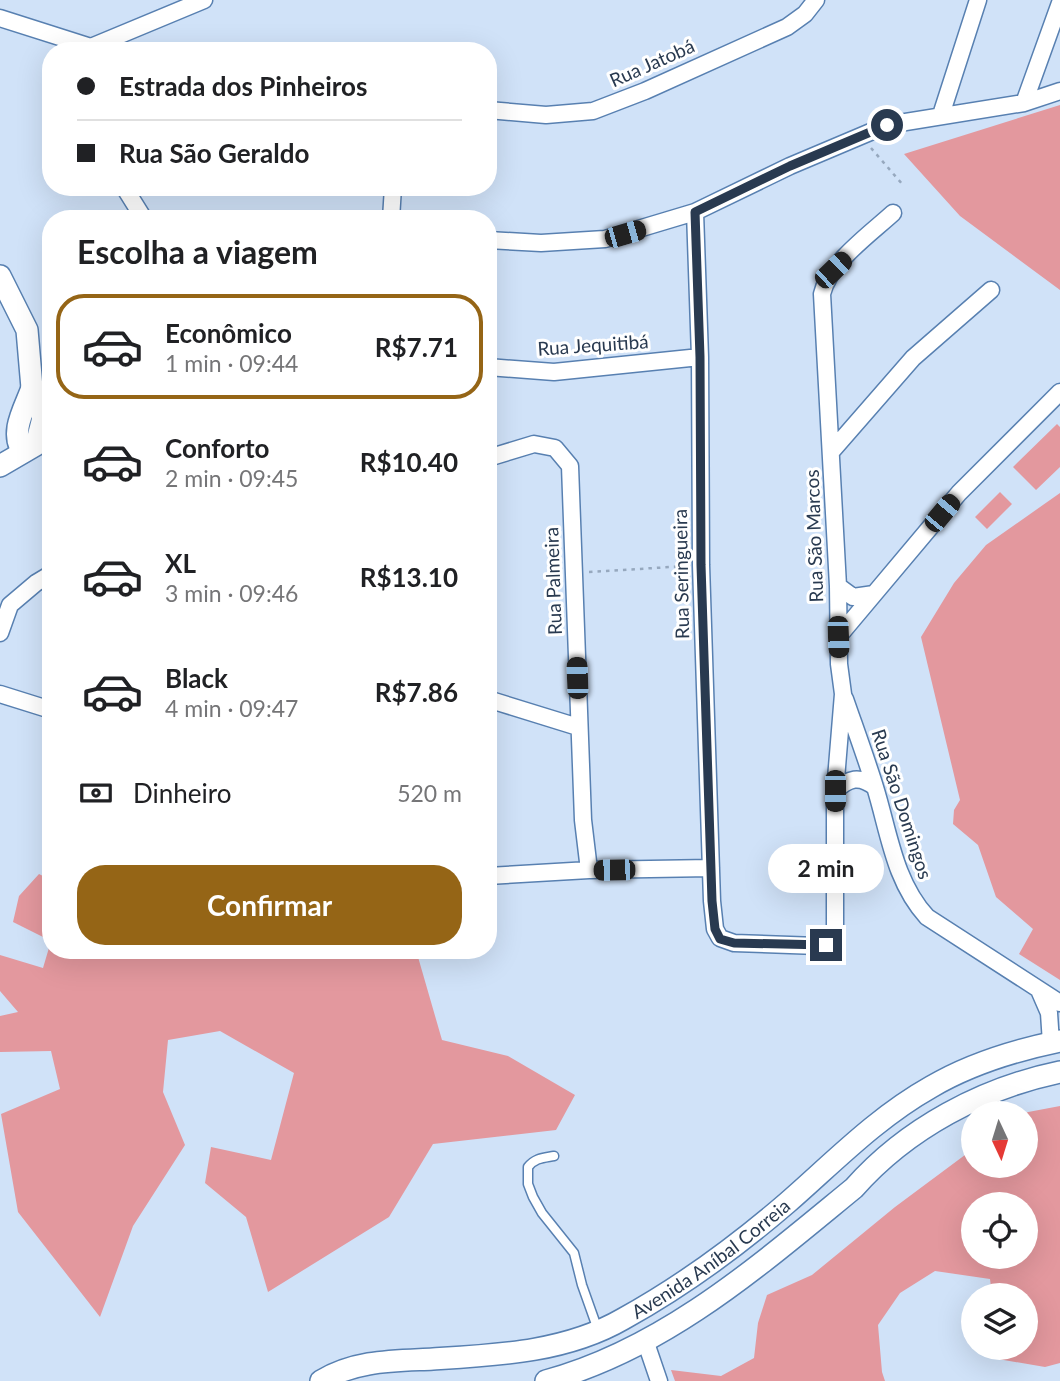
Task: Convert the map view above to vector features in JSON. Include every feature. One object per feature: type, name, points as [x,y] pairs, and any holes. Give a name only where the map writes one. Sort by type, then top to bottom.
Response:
[{"type":"main road","points":[[0,276],[27,330],[32,388],[32,442]]},
{"type":"main road","points":[[32,388],[42,407]]},
{"type":"main road","points":[[1,466],[32,442],[42,425]]},
{"type":"main road","name":"Avenida Aníbal Correia","points":[[321,1381],[355,1365],[524,1351],[561,1344],[623,1320],[743,1240],[898,1107],[962,1071],[1055,1042]]},
{"type":"main road","name":"Avenida Aníbal Correia","points":[[546,1381],[606,1361],[738,1282],[918,1132],[974,1100],[1034,1077],[1060,1072]]},
{"type":"street","points":[[105,42],[204,0]]},
{"type":"street","name":"Rua Jatobá","points":[[497,111],[546,115],[593,111],[645,91],[787,27],[806,15],[816,0]]},
{"type":"street","points":[[941,115],[978,0]]},
{"type":"street","points":[[1024,103],[1060,2]]},
{"type":"street","points":[[0,18],[69,42]]},
{"type":"street","points":[[497,241],[541,243],[605,239],[695,212],[790,166],[887,125],[1024,103],[1060,91]]},
{"type":"street","name":"Rua Seringueira","points":[[695,212],[700,357],[701,565],[711,868],[717,934]]},
{"type":"street","name":"Rua São Marcos","points":[[717,934],[724,941],[734,943],[818,946],[830,943],[835,929],[835,791],[843,694],[822,293],[833,270],[893,212]]},
{"type":"street","points":[[831,452],[914,358],[991,290]]},
{"type":"street","name":"Rua Jequitibá","points":[[497,369],[554,372],[700,357]]},
{"type":"street","points":[[838,637],[959,493],[1060,392]]},
{"type":"street","name":"Rua Palmeira","points":[[497,455],[534,444],[555,449],[570,466],[578,727],[583,820],[589,870]]},
{"type":"street","points":[[0,633],[10,605],[42,579]]},
{"type":"street","points":[[838,586],[853,597],[874,594]]},
{"type":"street","points":[[0,694],[42,707]]},
{"type":"street","name":"Rua São Domingos","points":[[843,694],[875,787],[895,862],[916,905],[936,923],[1060,1003]]},
{"type":"street","points":[[497,702],[578,727]]},
{"type":"street","points":[[835,791],[843,783],[859,778],[875,787]]},
{"type":"street","points":[[497,875],[589,870],[711,868]]},
{"type":"street","points":[[1038,988],[1049,1013],[1055,1042]]},
{"type":"street","points":[[645,1340],[659,1381]]},
{"type":"lane","points":[[554,1156],[532,1162],[527,1174],[528,1184],[542,1213],[574,1253],[598,1331]]},
{"type":"path","points":[[860,135],[903,185]]},
{"type":"path","points":[[575,572],[701,565]]},
{"type":"shaded area","points":[[1060,105],[1060,290],[960,216],[904,154]]},
{"type":"shaded area","points":[[1057,424],[1060,427],[1060,467],[1036,490],[1013,467]]},
{"type":"shaded area","points":[[1000,492],[1012,504],[987,529],[975,517]]},
{"type":"shaded area","points":[[1060,493],[1060,980],[1019,954],[1033,929],[996,897],[978,845],[953,824],[954,810],[960,800],[921,637],[954,583],[986,545]]},
{"type":"shaded area","points":[[39,874],[42,876],[42,936],[13,922],[19,896]]},
{"type":"shaded area","points":[[0,955],[43,968],[46,959],[419,959],[442,1040],[508,1056],[575,1095],[556,1130],[433,1144],[389,1217],[268,1292],[246,1217],[205,1183],[211,1147],[271,1160],[294,1073],[220,1031],[168,1040],[163,1092],[185,1145],[133,1226],[100,1317],[18,1212],[1,1114],[60,1089],[51,1051],[0,1052],[0,1016],[18,1012],[0,991]]},
{"type":"shaded area","points":[[1060,1106],[1060,1363],[1045,1367],[1004,1360],[1038,1360],[1038,1283],[990,1283],[990,1279],[935,1271],[900,1293],[878,1325],[885,1381],[675,1381],[671,1370],[721,1376],[754,1358],[758,1323],[767,1295],[812,1275],[895,1207],[961,1158],[961,1178],[1038,1178],[1038,1110]]},
{"type":"route","points":[[826,945],[734,943],[720,939],[715,929],[701,565],[700,357],[695,212],[790,166],[887,125]]}]
